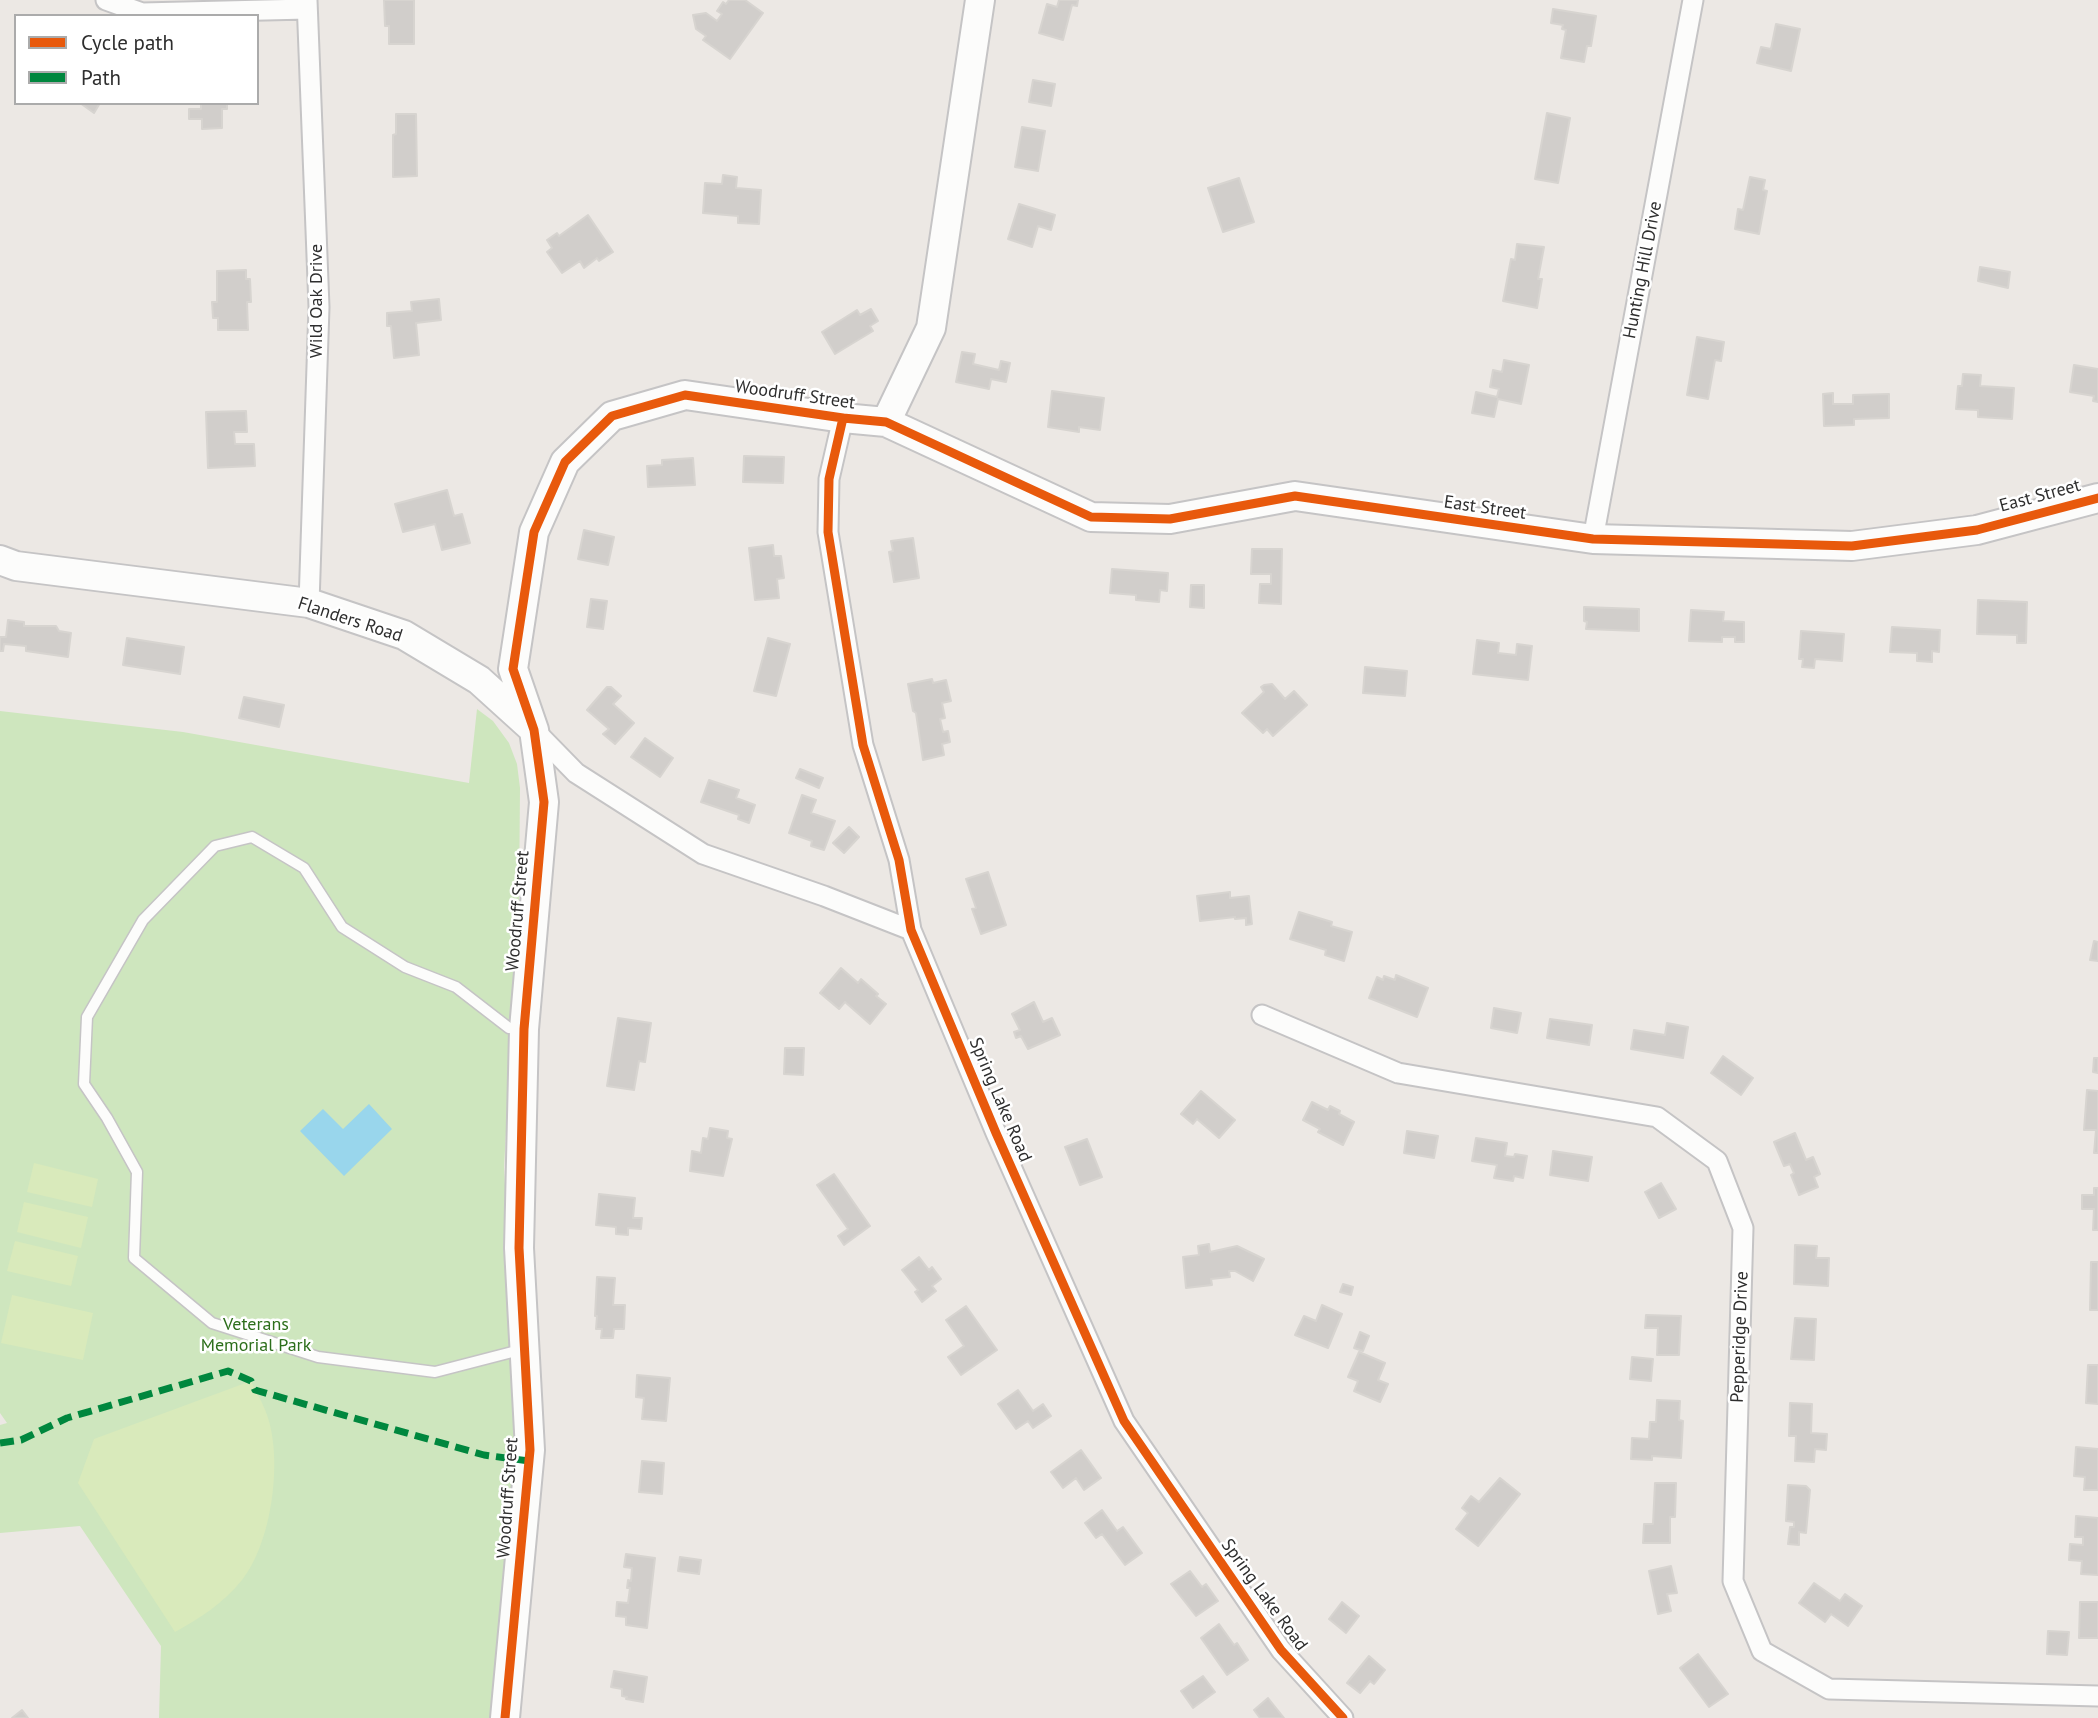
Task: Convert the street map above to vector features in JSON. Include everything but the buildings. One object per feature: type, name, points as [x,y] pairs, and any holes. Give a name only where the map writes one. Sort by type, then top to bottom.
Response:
[{"type":"street","points":[[106,0],[142,13],[307,5]]},
{"type":"street","points":[[886,422],[931,328],[981,0]]},
{"type":"street","name":"Hunting Hill Drive","points":[[1593,539],[1693,0]]},
{"type":"street","name":"Wild Oak Drive","points":[[307,5],[319,307],[309,603]]},
{"type":"street","name":"Woodruff Street","points":[[505,1718],[530,1450],[519,1248],[524,1029],[544,802],[534,730],[513,669],[534,532],[565,461],[612,416],[685,395],[886,422]]},
{"type":"street","name":"Spring Lake Road","points":[[843,418],[829,479],[828,532],[863,745],[899,860],[911,930],[996,1133],[1124,1421],[1281,1650],[1343,1718]]},
{"type":"street","name":"East Street","points":[[886,422],[1091,517],[1170,519],[1295,496],[1593,539],[1852,546],[1977,530],[2098,498]]},
{"type":"street","name":"Flanders Road","points":[[0,560],[29,568],[309,603],[404,635],[479,680],[576,773],[703,854],[911,930]]},
{"type":"street","name":"Pepperidge Drive","points":[[1262,1015],[1398,1073],[1657,1116],[1717,1161],[1743,1227],[1733,1581],[1762,1651],[1829,1689],[2098,1696]]},
{"type":"lane","points":[[524,1029],[509,1028],[456,987],[405,967],[342,927],[304,868],[252,837],[215,846],[143,920],[87,1017],[84,1084],[107,1118],[137,1172],[134,1258],[212,1323],[318,1357],[435,1372],[524,1349]]},
{"type":"green space","name":"Veterans Memorial Park","points":[[477,709],[493,721],[509,743],[517,764],[520,788],[519,903],[504,1167],[518,1423],[495,1718],[159,1718],[161,1646],[80,1526],[0,1533],[0,1425],[7,1423],[0,1413],[0,711],[183,732],[469,783]]},
{"type":"green space","points":[[34,1163],[98,1179],[92,1207],[27,1192]]},
{"type":"green space","points":[[24,1202],[88,1217],[81,1248],[17,1232]]},
{"type":"green space","points":[[15,1241],[78,1256],[71,1286],[7,1271]]},
{"type":"green space","points":[[12,1295],[93,1313],[83,1360],[1,1343]]},
{"type":"green space","points":[[251,1381],[267,1415],[274,1454],[272,1500],[261,1545],[252,1564],[235,1588],[211,1609],[175,1632],[78,1483],[94,1439]]},
{"type":"water","points":[[369,1104],[392,1129],[344,1176],[300,1131],[323,1109],[343,1129]]},
{"type":"marked path","points":[[0,1443],[21,1440],[67,1418],[228,1371],[251,1381],[255,1390],[484,1455],[529,1461]]},
{"type":"cycle path","points":[[505,1718],[530,1450],[519,1248],[524,1029],[544,802],[534,730],[513,669],[534,532],[565,462],[612,416],[685,395],[886,422],[1091,517],[1170,519],[1295,496],[1593,539],[1852,546],[1977,530],[2098,498]]},
{"type":"cycle path","points":[[843,418],[829,479],[828,532],[863,745],[899,860],[911,930],[996,1133],[1124,1421],[1281,1650],[1343,1718]]}]
